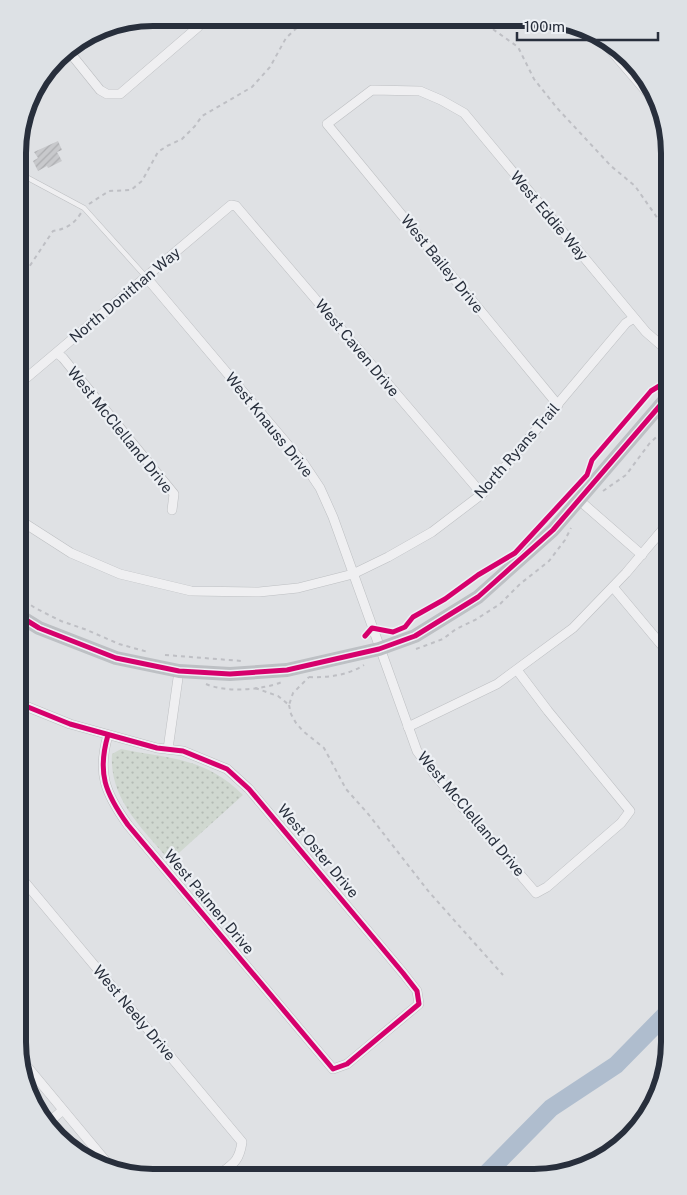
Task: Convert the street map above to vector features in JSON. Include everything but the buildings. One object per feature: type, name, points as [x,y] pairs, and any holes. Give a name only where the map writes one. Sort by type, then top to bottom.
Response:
[{"type":"street","points":[[72,55],[100,90],[107,94],[120,94],[198,27]]},
{"type":"street","points":[[616,57],[641,86]]},
{"type":"street","name":"West Bailey Drive","points":[[420,91],[372,90],[328,124],[558,405]]},
{"type":"street","name":"West Eddie Way","points":[[420,91],[441,100],[464,114],[634,318],[661,345]]},
{"type":"street","name":"North Donithan Way","points":[[26,378],[231,205]]},
{"type":"street","name":"West Caven Drive","points":[[231,205],[236,206],[255,227],[482,494]]},
{"type":"street","name":"West Knauss Drive","points":[[146,277],[304,464],[320,488],[333,518],[379,649]]},
{"type":"street","name":"North Ryans Trail","points":[[353,574],[432,532],[482,494],[626,323],[634,318]]},
{"type":"street","name":"West McClelland Drive","points":[[56,353],[63,358],[174,494],[172,510]]},
{"type":"street","points":[[26,620],[39,628],[116,658],[180,671],[230,674],[286,670],[379,649],[415,636],[478,597],[553,530],[661,405]]},
{"type":"street","points":[[579,500],[642,555]]},
{"type":"street","points":[[26,524],[71,553],[120,574],[191,591],[259,592],[298,588],[353,574]]},
{"type":"street","points":[[408,727],[497,684],[573,628],[613,587],[661,532]]},
{"type":"street","points":[[613,587],[660,644]]},
{"type":"street","name":"West McClelland Drive","points":[[379,649],[417,751],[434,774],[536,893],[547,887],[621,823],[630,811],[517,670]]},
{"type":"street","points":[[168,749],[180,671]]},
{"type":"street","name":"West Oster Drive","points":[[26,706],[70,724],[108,735],[157,748],[183,751],[227,769],[249,789],[403,973],[417,991],[419,1004]]},
{"type":"street","name":"West Palmen Drive","points":[[108,735],[102,764],[106,786],[115,807],[128,825],[333,1069],[347,1064],[419,1004]]},
{"type":"street","name":"West Neely Drive","points":[[26,884],[242,1142],[237,1160],[225,1169]]},
{"type":"street","points":[[30,1070],[103,1158]]},
{"type":"street","points":[[53,1119],[63,1110]]},
{"type":"lane","points":[[26,178],[84,208],[146,277]]},
{"type":"path","points":[[488,26],[518,48],[534,79],[557,108],[611,166],[635,186],[661,224]]},
{"type":"path","points":[[26,271],[53,231],[64,229],[76,221],[84,208],[109,191],[131,190],[142,181],[158,152],[182,139],[202,116],[252,87],[270,67],[286,38],[297,27]]},
{"type":"path","points":[[603,491],[626,475],[649,444],[661,433]]},
{"type":"path","points":[[408,649],[416,649],[436,642],[500,604],[520,584],[549,561],[565,540],[571,528]]},
{"type":"path","points":[[26,602],[61,621],[119,644],[153,653]]},
{"type":"path","points":[[161,655],[248,661]]},
{"type":"path","points":[[308,677],[293,693],[289,705],[296,723],[302,731],[324,748],[346,789],[430,892],[503,975]]},
{"type":"path","points":[[253,687],[278,696],[289,705]]},
{"type":"shaded area","points":[[121,749],[171,758],[201,766],[215,773],[243,795],[170,861],[139,825],[122,799],[116,785],[112,754]]},
{"type":"waterway","points":[[491,1169],[551,1108],[616,1065],[660,1020]]},
{"type":"cycle path","points":[[365,636],[372,628],[393,632],[405,627],[413,617],[445,599],[478,575],[515,553],[587,475],[592,460],[651,391],[661,385]]},
{"type":"cycle path","points":[[26,620],[39,628],[116,658],[179,671],[230,674],[287,670],[379,649],[415,636],[478,597],[553,530],[661,405]]},
{"type":"cycle path","points":[[26,706],[70,724],[157,748],[183,751],[227,769],[249,789],[403,973],[417,991],[419,1004],[347,1064],[333,1069],[120,814],[109,792],[103,772],[108,735]]}]
